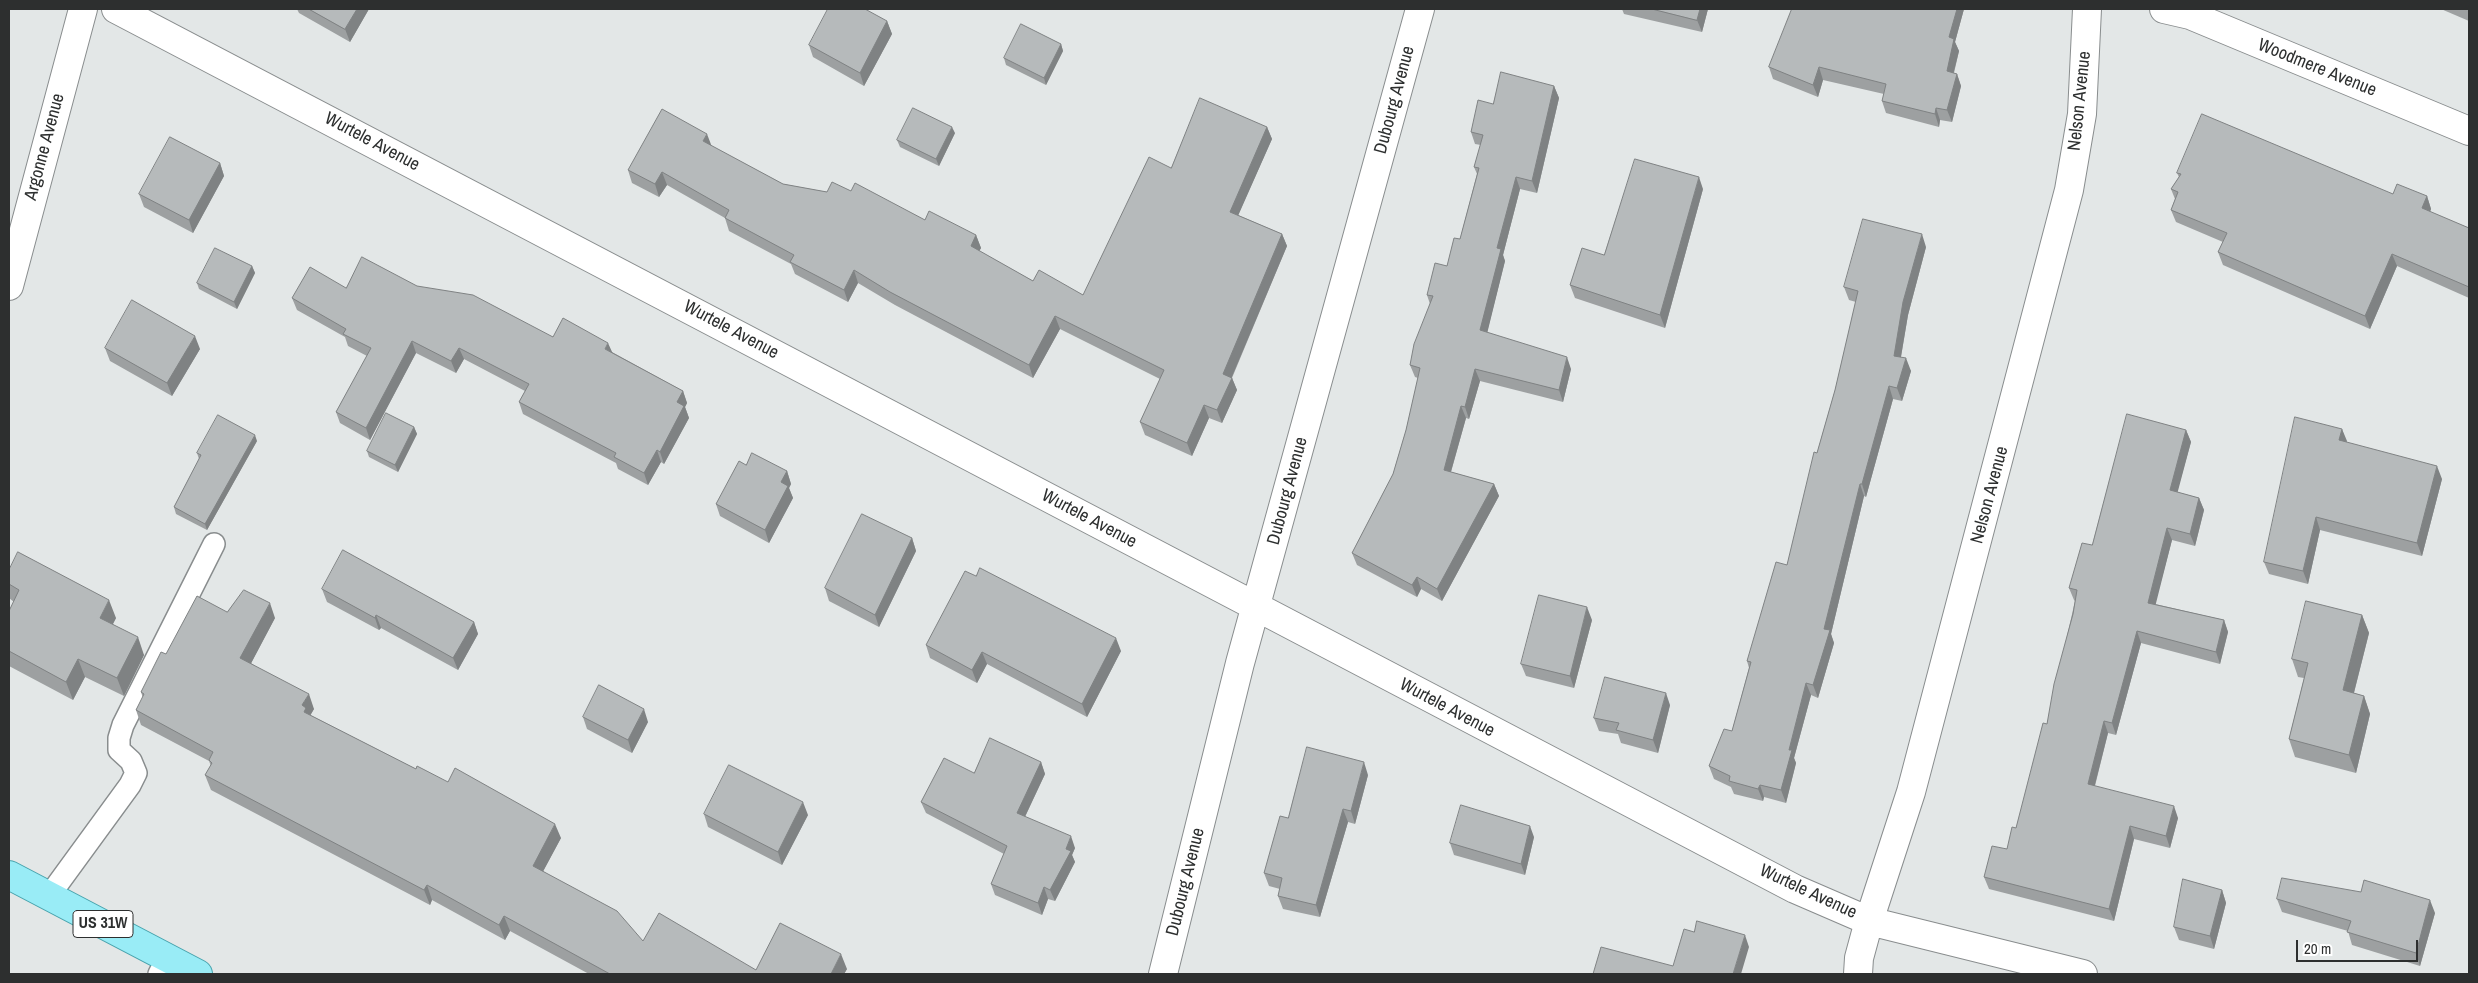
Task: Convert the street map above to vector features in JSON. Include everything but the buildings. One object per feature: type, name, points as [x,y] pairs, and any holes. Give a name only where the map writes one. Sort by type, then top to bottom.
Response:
[{"type":"main road","name":"US 31W","points":[[9,875],[50,896],[163,966],[198,974]]},
{"type":"street","name":"Argonne Avenue","points":[[9,286],[82,9]]},
{"type":"street","name":"Wurtele Avenue","points":[[116,9],[1795,889],[1869,921],[2083,974]]},
{"type":"street","name":"Dubourg Avenue","points":[[1163,974],[1240,663],[1420,9]]},
{"type":"street","name":"Nelson Avenue","points":[[1858,974],[1859,958],[1869,921],[1911,792],[2068,190],[2082,114],[2087,9]]},
{"type":"street","name":"Woodmere Avenue","points":[[2164,9],[2190,15],[2469,131]]},
{"type":"lane","points":[[50,896],[130,785],[136,773],[131,761],[119,750],[121,732],[214,544]]}]
